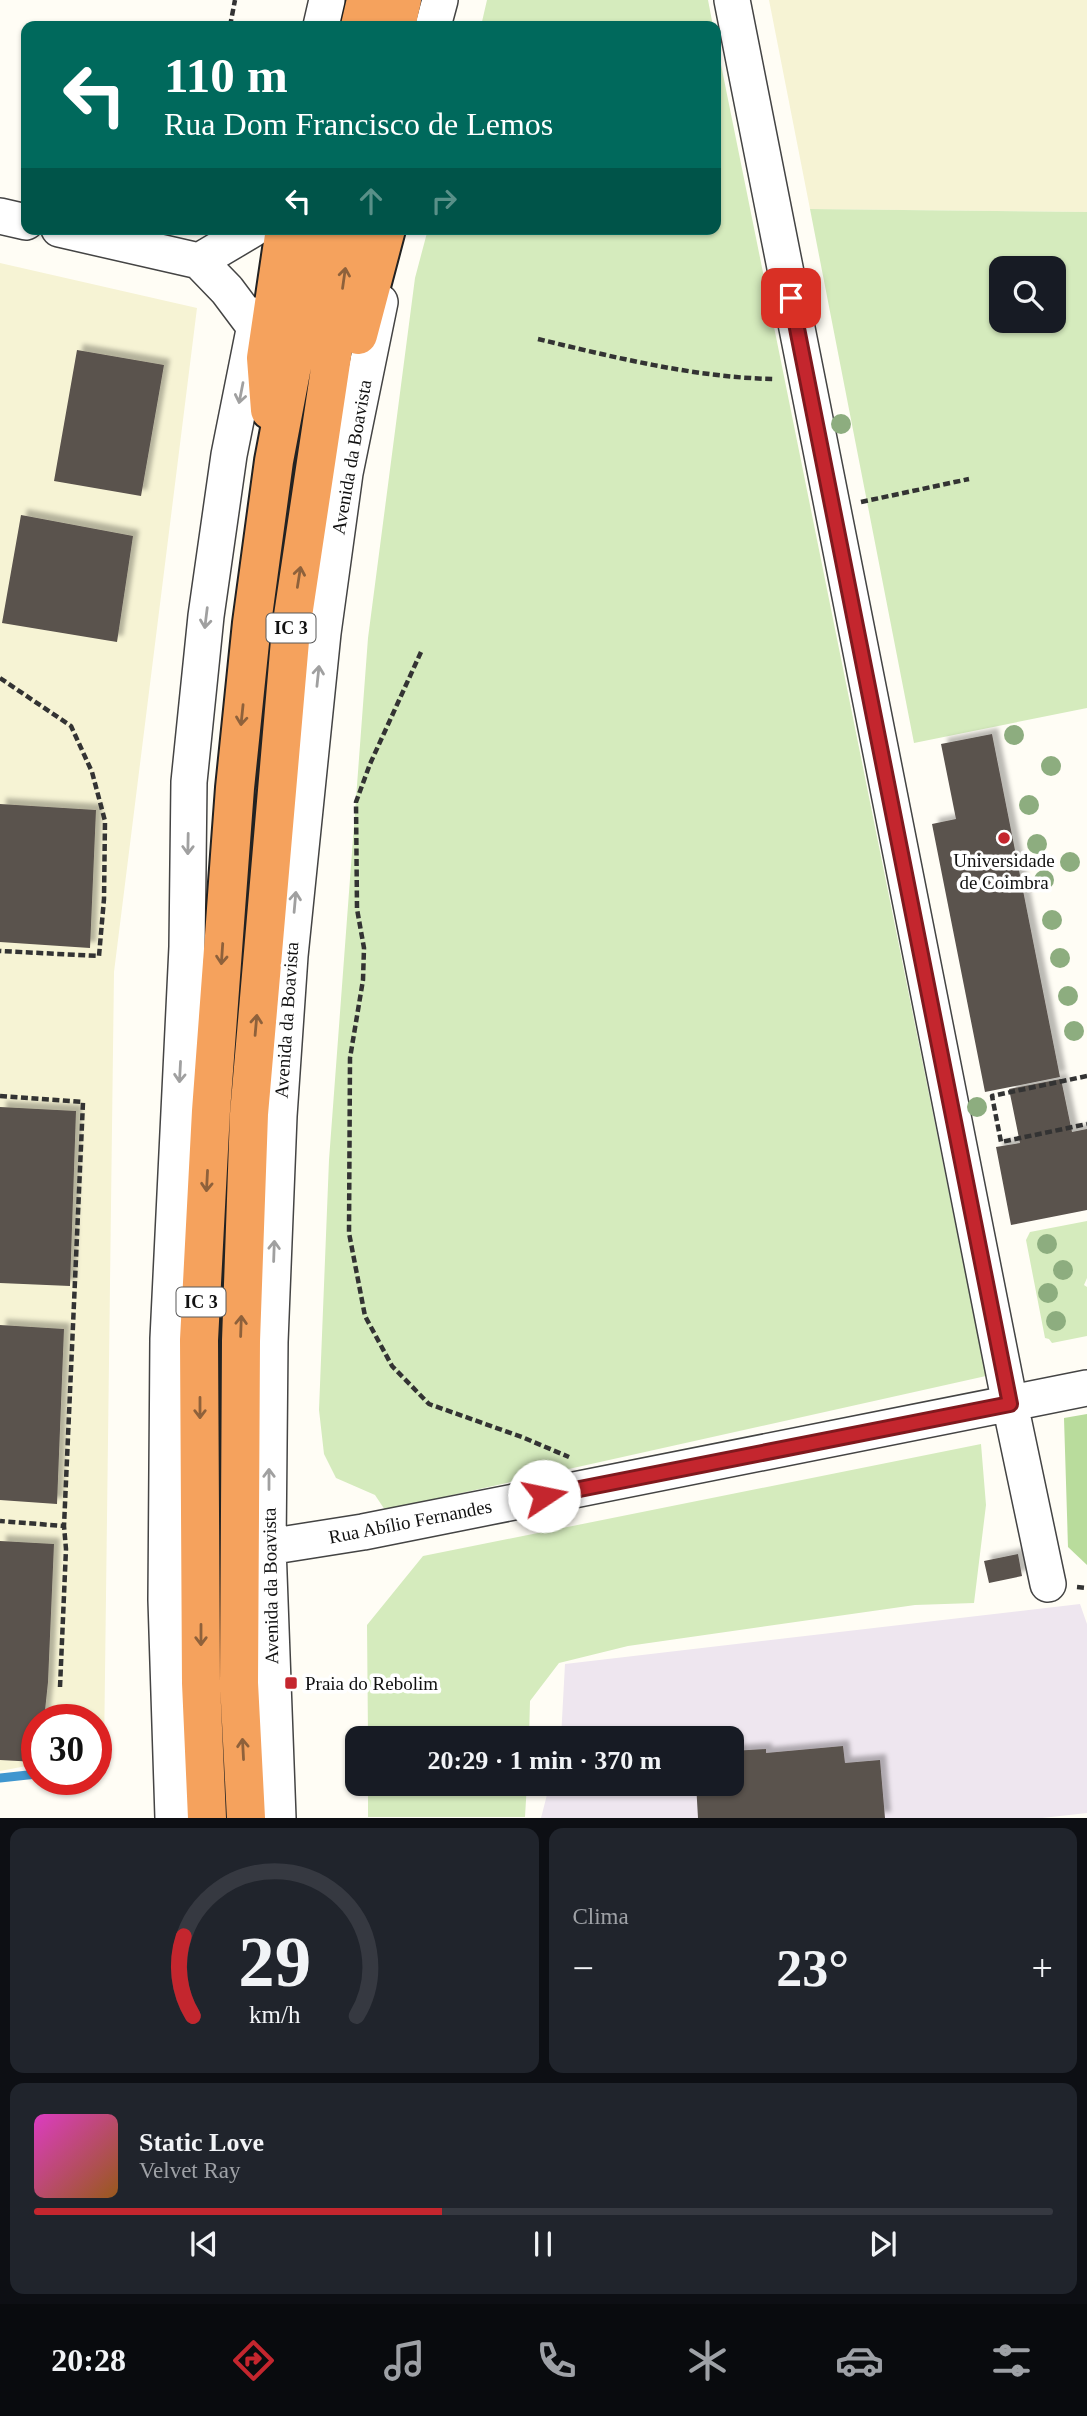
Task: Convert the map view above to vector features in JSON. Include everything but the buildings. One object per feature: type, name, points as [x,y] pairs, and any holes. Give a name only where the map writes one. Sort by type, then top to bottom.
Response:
[{"type":"highway","points":[[361,21],[366,0]]},
{"type":"highway","points":[[397,21],[402,0]]},
{"type":"highway","points":[[274,461],[265,358],[284,235]]},
{"type":"highway","name":"IC 3","points":[[206,1818],[201,1683],[199,1340],[209,1138],[235,788],[252,623],[274,461],[317,235]]},
{"type":"highway","name":"Avenida da Boavista","points":[[246,1818],[239,1683],[240,1355],[249,1114],[291,629],[350,235]]},
{"type":"highway","points":[[316,467],[341,411],[384,235]]},
{"type":"street","points":[[322,21],[327,0]]},
{"type":"street","points":[[434,21],[440,0]]},
{"type":"street","points":[[732,0],[1048,1584]]},
{"type":"street","points":[[0,216],[21,221]]},
{"type":"street","points":[[85,235],[199,261],[227,290],[254,326]]},
{"type":"street","points":[[199,261],[243,235]]},
{"type":"street","points":[[173,1818],[166,1600],[168,1339],[187,947],[189,782],[206,616],[229,455],[272,235]]},
{"type":"street","name":"Avenida da Boavista","points":[[278,1818],[268,1547],[270,1342],[279,1116],[304,808],[323,634],[345,473],[389,260],[391,235]]},
{"type":"street","name":"Rua Abílio Fernandes","points":[[268,1547],[363,1532],[1087,1388]]},
{"type":"path","points":[[231,21],[235,0]]},
{"type":"path","points":[[538,338],[615,357],[744,379],[807,379]]},
{"type":"path","points":[[832,508],[969,479]]},
{"type":"path","points":[[421,652],[370,765],[356,803],[356,909],[364,948],[364,969],[350,1058],[349,1233],[365,1316],[392,1366],[429,1404],[522,1437],[572,1459]]},
{"type":"path","points":[[0,678],[71,726],[92,772],[105,821],[104,900],[99,956],[0,951]]},
{"type":"path","points":[[1087,1076],[992,1096],[993,1119],[1001,1142],[1087,1124]]},
{"type":"path","points":[[0,1096],[83,1102],[64,1526],[66,1549],[60,1687]]},
{"type":"path","points":[[0,1521],[64,1526]]},
{"type":"shaded area","points":[[769,0],[1087,0],[1087,212],[810,209]]},
{"type":"shaded area","points":[[0,263],[197,308],[114,972],[105,1704],[21,1704],[21,1767],[0,1771]]},
{"type":"shaded area","points":[[1080,1604],[1087,1624],[1087,1813],[1042,1818],[541,1818],[547,1796],[744,1796],[744,1726],[562,1726],[565,1664]]},
{"type":"green space","points":[[487,0],[708,0],[712,21],[482,21]]},
{"type":"green space","points":[[721,65],[986,1376],[385,1510],[375,1495],[336,1478],[324,1454],[319,1410],[329,1160],[368,638],[415,278],[426,235],[721,235]]},
{"type":"green space","points":[[810,209],[1087,212],[1087,708],[914,743]]},
{"type":"green space","points":[[1087,1221],[1087,1278],[1084,1285],[1087,1287],[1087,1336],[1052,1343],[1045,1338],[1026,1240],[1030,1232]]},
{"type":"green space","points":[[1087,1414],[1087,1565],[1068,1547],[1064,1418]]},
{"type":"green space","points":[[981,1444],[986,1505],[974,1603],[915,1605],[628,1646],[559,1663],[530,1701],[529,1726],[368,1726],[367,1625],[423,1556]]},
{"type":"green space","points":[[368,1796],[526,1796],[525,1817],[368,1817]]},
{"type":"waterway","points":[[0,1778],[21,1776]]},
{"type":"place","name":"Universidade de Coimbra","points":[[1004,838]]},
{"type":"place","name":"Praia do Rebolim","points":[[291,1683]]},
{"type":"route","points":[[544,1496],[1010,1404],[791,298]]}]
